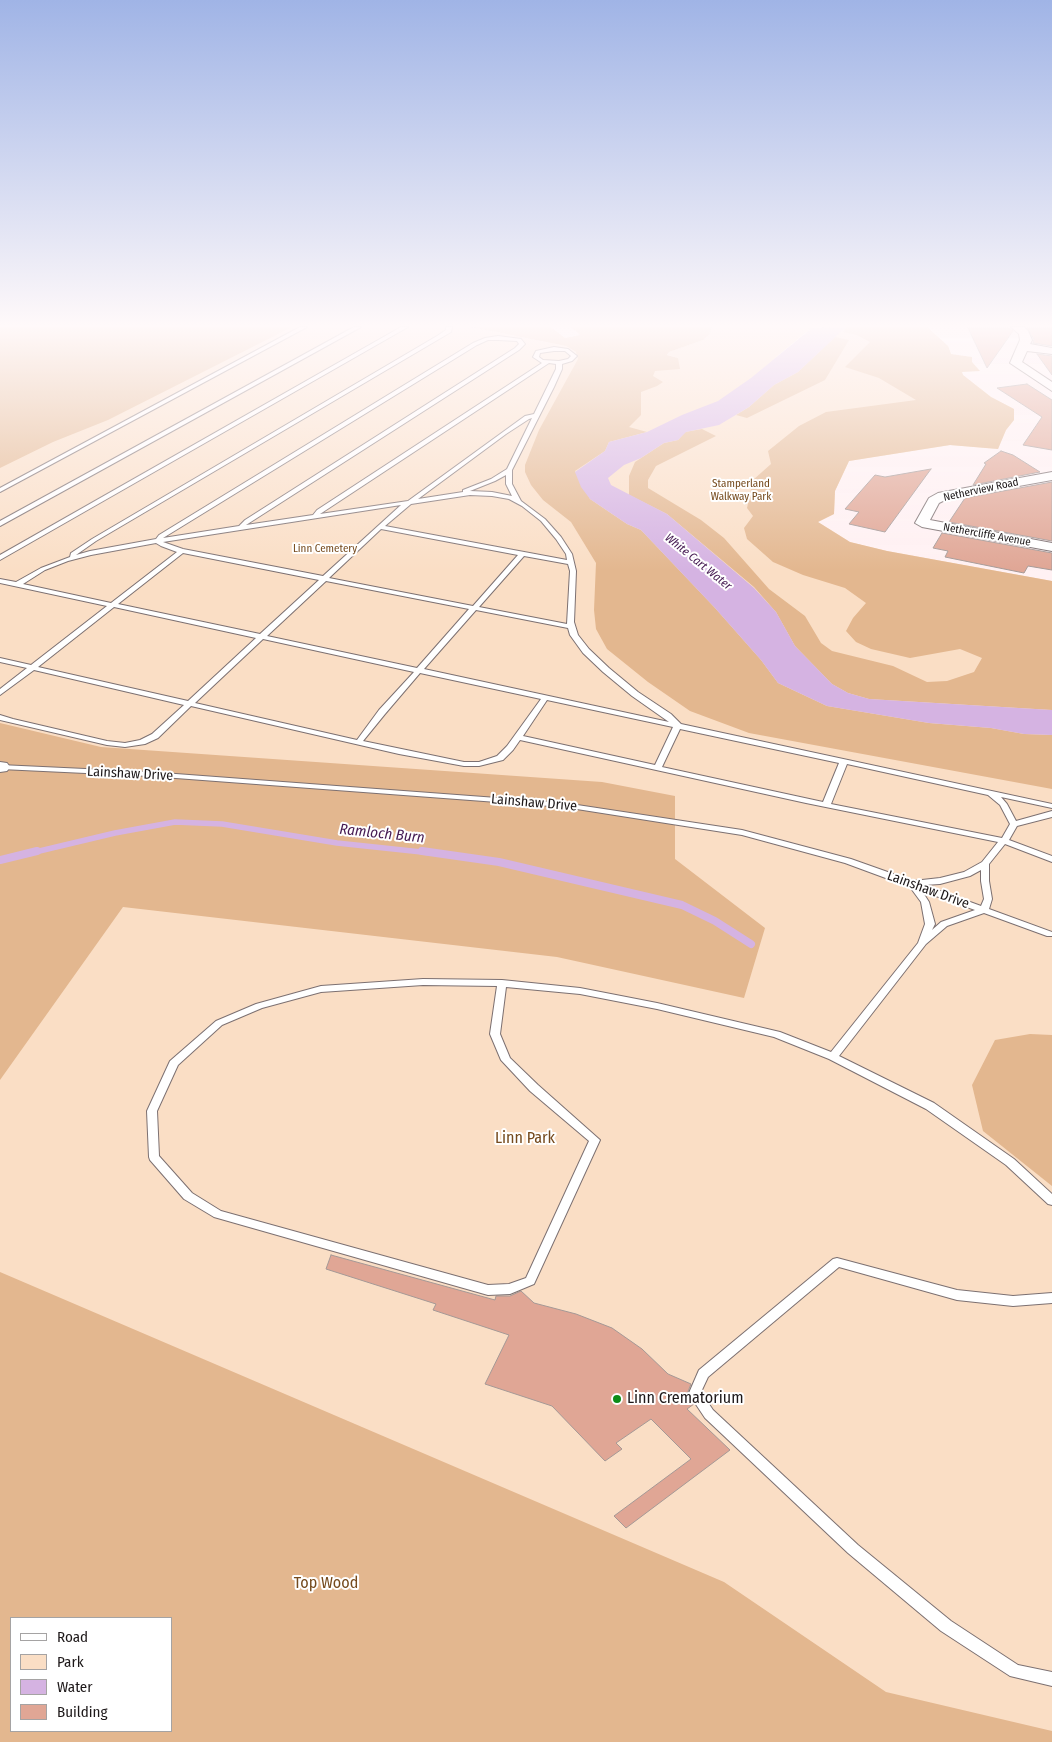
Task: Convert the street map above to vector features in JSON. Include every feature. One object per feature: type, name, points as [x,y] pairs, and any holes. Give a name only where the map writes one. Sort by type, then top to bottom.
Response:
[{"type":"street","name":"Netherview Road","points":[[922,523],[934,501],[943,496],[1052,476]]},
{"type":"street","name":"Nethercliffe Avenue","points":[[922,523],[1052,547]]},
{"type":"lane","points":[[0,490],[154,408]]},
{"type":"lane","points":[[0,524],[212,408]]},
{"type":"lane","points":[[0,558],[264,408]]},
{"type":"lane","points":[[73,558],[73,554],[94,540],[318,408]]},
{"type":"lane","points":[[158,541],[161,536],[370,408]]},
{"type":"lane","points":[[242,527],[242,524],[424,408]]},
{"type":"lane","points":[[316,516],[319,511],[477,408]]},
{"type":"lane","points":[[520,503],[509,484],[509,470],[540,408]]},
{"type":"lane","points":[[0,717],[107,743],[125,745],[142,742],[155,736],[408,502],[527,417],[536,416]]},
{"type":"lane","points":[[434,484],[437,489],[455,495],[492,480],[509,470]]},
{"type":"lane","points":[[17,585],[43,569],[73,558],[90,553],[158,541],[470,493],[492,494],[511,498],[543,520],[559,538],[569,554],[573,571],[570,614],[574,635],[586,651],[606,670],[668,716],[678,726]]},
{"type":"lane","points":[[344,496],[346,501],[360,509]]},
{"type":"lane","points":[[267,509],[271,516],[286,520]]},
{"type":"lane","points":[[192,518],[190,527],[201,534]]},
{"type":"lane","points":[[380,527],[571,563]]},
{"type":"lane","points":[[158,541],[162,545],[182,551],[572,627]]},
{"type":"lane","points":[[0,693],[182,551]]},
{"type":"lane","points":[[359,742],[382,712],[523,553]]},
{"type":"lane","points":[[1,583],[263,637],[1052,806]]},
{"type":"lane","points":[[0,660],[441,761],[479,764],[500,758],[518,737],[545,698]]},
{"type":"lane","points":[[658,767],[678,726]]},
{"type":"lane","points":[[518,737],[1004,842],[1052,859]]},
{"type":"lane","points":[[826,805],[844,761]]},
{"type":"lane","name":"Lainshaw Drive","points":[[0,768],[149,774],[564,805],[742,833],[848,861],[1050,934]]},
{"type":"lane","points":[[989,792],[1003,804],[1014,824]]},
{"type":"lane","points":[[922,944],[930,924],[925,902],[913,884],[940,881],[967,874],[984,864],[1004,842],[1014,824],[1052,814]]},
{"type":"lane","points":[[833,1057],[922,944],[944,924],[984,910],[988,899],[984,882],[984,864]]},
{"type":"lane","points":[[502,983],[495,1034],[506,1060],[534,1088],[595,1140],[530,1281],[510,1289],[488,1290],[218,1214],[188,1196],[154,1157],[152,1111],[174,1063],[219,1023],[259,1006],[321,990],[422,982],[502,983],[580,990],[777,1034],[833,1057],[930,1106],[1010,1162],[1052,1201]]},
{"type":"lane","points":[[1052,1298],[1013,1301],[957,1295],[837,1262],[703,1374],[695,1393],[709,1414],[853,1549],[946,1626],[1015,1671],[1052,1679]]},
{"type":"green space","points":[[0,408],[131,408],[108,420],[53,442],[0,468]]},
{"type":"green space","name":"Linn Park","points":[[21,408],[1014,409],[1014,420],[1006,430],[998,449],[950,445],[849,461],[835,491],[834,514],[818,522],[850,542],[887,551],[1052,581],[1052,1742],[0,1742],[0,860],[34,852],[0,786],[0,419]]},
{"type":"green space","points":[[551,408],[641,408],[641,415],[629,427],[647,432],[609,442],[605,451],[575,471],[590,499],[627,524],[641,530],[715,608],[761,660],[778,683],[827,706],[929,723],[991,728],[1024,734],[1052,735],[1052,789],[749,733],[690,711],[648,682],[607,649],[596,629],[594,610],[596,563],[571,522],[543,500],[531,485],[525,472],[525,465],[539,430]]},
{"type":"green space","points":[[747,408],[767,408],[747,418],[736,415]]},
{"type":"green space","points":[[854,408],[1014,409],[1014,420],[1006,430],[998,449],[950,445],[849,461],[835,491],[834,514],[818,522],[850,542],[887,551],[1052,581],[1052,710],[869,699],[848,693],[832,684],[795,646],[776,612],[754,587],[667,514],[629,495],[629,476],[635,462],[664,443],[678,440],[685,432],[702,429],[716,436],[656,466],[648,480],[648,488],[701,520],[724,538],[769,589],[805,616],[821,643],[832,651],[893,666],[927,682],[947,681],[974,672],[982,658],[960,649],[910,658],[871,649],[856,642],[846,631],[853,618],[866,603],[845,588],[803,575],[773,562],[747,539],[744,528],[753,516],[747,508],[753,480],[771,464],[768,451],[799,426],[826,412]]},
{"type":"green space","points":[[0,723],[101,747],[602,782],[675,796],[675,859],[765,928],[744,998],[557,957],[123,907],[0,1080]]},
{"type":"green space","points":[[1030,1034],[1052,1035],[1052,1186],[983,1131],[972,1085],[995,1040]]},
{"type":"green space","name":"Top Wood","points":[[0,1272],[724,1582],[886,1692],[1052,1731],[1052,1742],[0,1742]]},
{"type":"water","name":"White Cart Water","points":[[699,408],[747,408],[719,425],[686,432],[678,440],[664,443],[641,458],[624,465],[608,478],[611,485],[667,514],[754,588],[776,612],[795,646],[832,684],[848,693],[869,699],[1052,710],[1052,735],[1024,734],[991,728],[929,723],[827,706],[778,683],[761,660],[715,608],[641,530],[627,524],[590,499],[581,487],[575,472],[605,451],[609,442],[647,432]]},
{"type":"building","points":[[1028,408],[1052,408],[1052,450],[1023,445],[1042,417]]},
{"type":"building","points":[[1001,451],[1013,455],[1040,472],[973,485],[986,464],[984,463]]},
{"type":"building","points":[[931,469],[885,532],[849,524],[859,512],[845,509],[875,475],[885,477]]},
{"type":"building","points":[[1052,482],[1052,541],[949,522],[965,498]]},
{"type":"building","points":[[942,533],[1052,553],[1052,570],[1028,566],[1024,573],[945,557],[948,551],[933,548]]},
{"type":"building","name":"Linn Crematorium","points":[[331,1255],[495,1300],[496,1296],[510,1296],[521,1291],[534,1303],[576,1314],[612,1328],[642,1349],[668,1374],[691,1384],[687,1394],[694,1404],[687,1409],[730,1450],[626,1528],[614,1516],[691,1459],[651,1419],[616,1443],[622,1449],[605,1461],[552,1406],[485,1384],[509,1335],[433,1310],[436,1304],[326,1269]]},
{"type":"waterway","name":"Ramloch Burn","points":[[31,853],[115,833],[175,822],[222,824],[337,843],[431,853]]},
{"type":"waterway","name":"Ramloch Burn","points":[[0,860],[37,851]]},
{"type":"waterway","name":"Ramloch Burn","points":[[422,851],[499,862],[682,905],[715,921],[751,944]]},
{"type":"place","name":"Linn Crematorium","points":[[617,1399]]},
{"type":"park label","name":"Stamperland Walkway Park","points":[[741,490]]},
{"type":"park label","name":"Linn Cemetery","points":[[325,549]]}]
